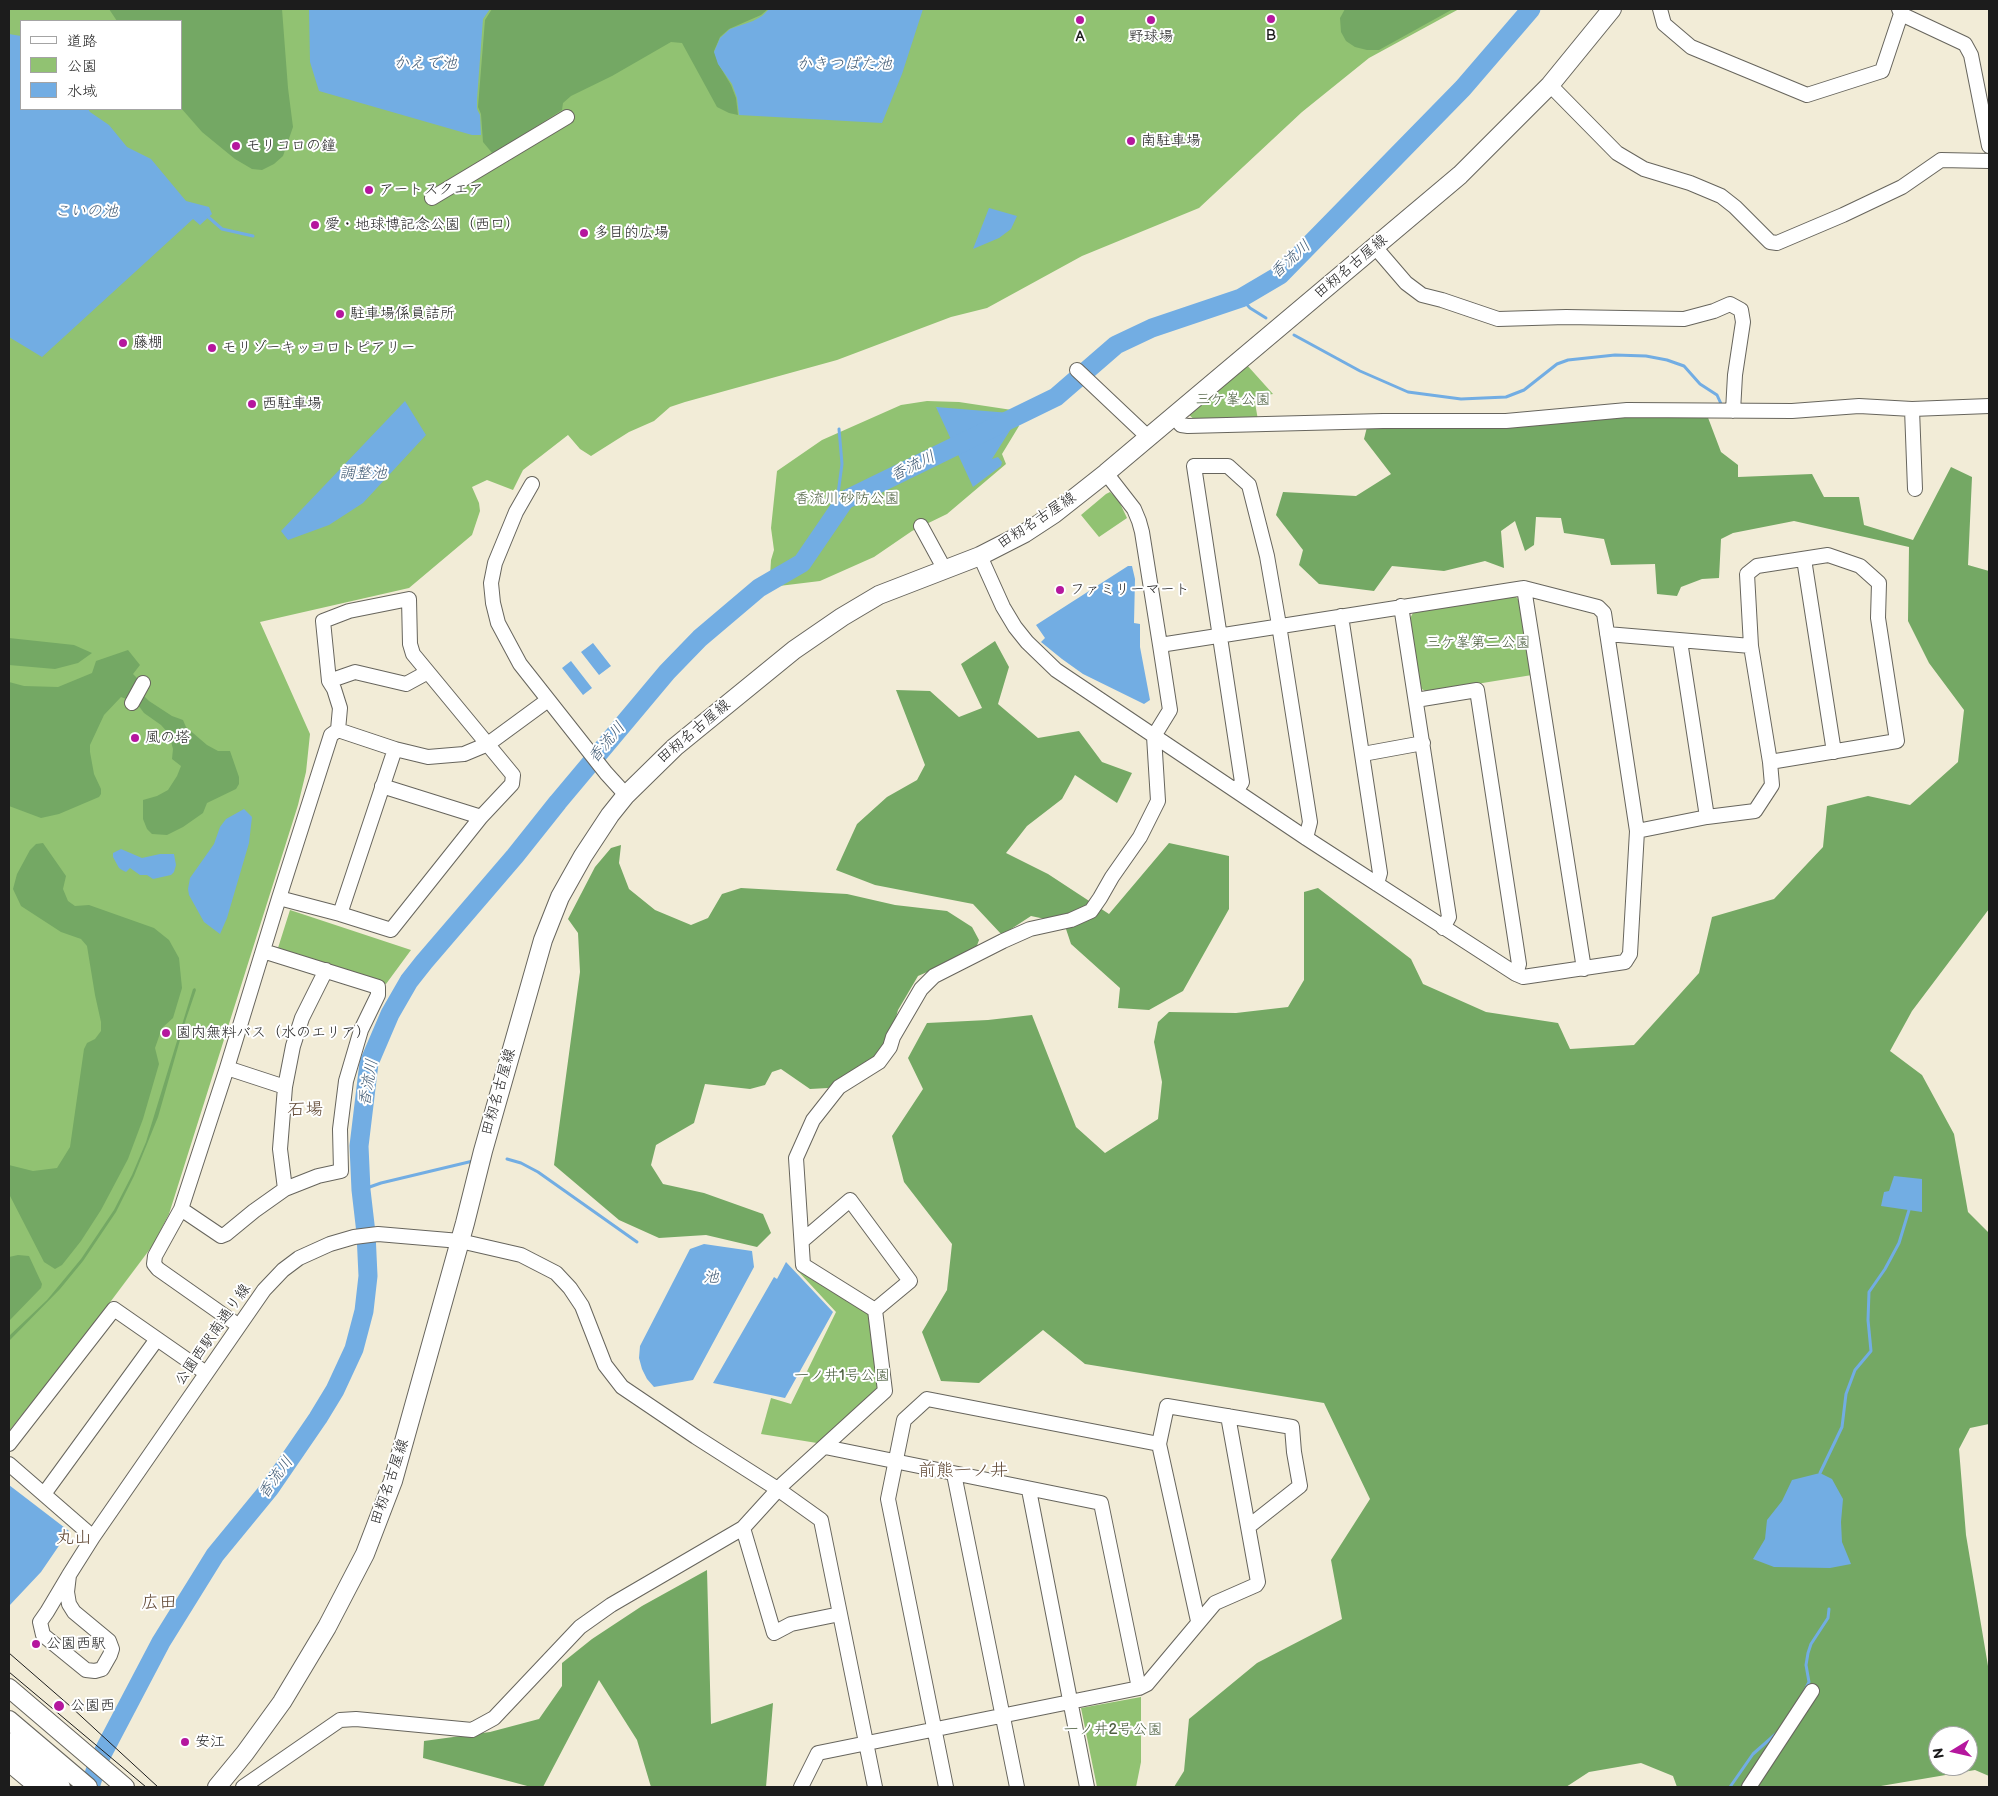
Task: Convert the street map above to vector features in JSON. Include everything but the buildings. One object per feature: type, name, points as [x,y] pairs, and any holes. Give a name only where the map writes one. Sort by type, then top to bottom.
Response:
[{"type":"main road","name":"田籾名古屋線","points":[[218,1787],[282,1702],[327,1627],[365,1554],[393,1481],[543,940],[560,897],[583,856],[626,795],[675,747],[794,650],[842,617],[879,595],[980,556],[1025,533],[1054,514],[1106,473],[1460,175],[1550,85],[1612,9]]},
{"type":"main road","points":[[9,1688],[124,1787]]},
{"type":"main road","points":[[9,1720],[88,1787]]},
{"type":"main road","points":[[9,1742],[17,1759],[39,1787]]},
{"type":"main road","points":[[17,1759],[61,1787]]},
{"type":"street","points":[[1660,9],[1664,24],[1690,47],[1807,95],[1882,72],[1900,11],[1964,44],[1971,55],[1989,146]]},
{"type":"street","points":[[1550,85],[1617,153],[1644,169],[1690,183],[1721,196],[1735,207],[1770,242],[1777,243],[1902,187],[1941,160],[1989,161]]},
{"type":"street","points":[[432,198],[567,117]]},
{"type":"street","points":[[1375,247],[1406,283],[1422,295],[1498,319],[1566,317],[1684,319],[1714,311],[1730,304],[1741,310],[1742,322],[1734,375],[1733,411]]},
{"type":"street","points":[[1077,370],[1149,438]]},
{"type":"street","points":[[1174,416],[1182,425],[1188,426],[1506,420],[1627,410],[1792,411],[1859,406],[1912,409],[1989,406]]},
{"type":"street","points":[[1912,409],[1915,489]]},
{"type":"street","points":[[1236,791],[1242,782],[1218,635],[1194,466],[1228,466],[1249,485],[1267,556],[1279,625],[1310,822],[1306,838]]},
{"type":"street","points":[[875,1310],[803,1265],[796,1158],[813,1120],[839,1087],[878,1062],[890,1047],[893,1037],[921,989],[934,976],[1030,929],[1071,920],[1091,911],[1140,837],[1158,801],[1154,736],[1170,710],[1160,645],[1141,526],[1134,509],[1106,473]]},
{"type":"street","points":[[532,484],[516,512],[503,541],[491,583],[498,623],[520,664],[580,741],[626,795]]},
{"type":"street","points":[[921,526],[945,570]]},
{"type":"street","points":[[1638,831],[1707,817],[1755,811],[1772,785],[1751,646],[1747,574],[1756,566],[1828,555],[1860,566],[1879,583],[1878,618],[1897,741],[1770,762]]},
{"type":"street","points":[[980,556],[1003,607],[1015,627],[1035,651],[1056,670],[1306,838],[1516,974],[1523,977],[1625,962],[1630,954],[1638,831],[1604,614],[1598,607],[1524,588],[1160,645]]},
{"type":"street","points":[[1804,559],[1834,752]]},
{"type":"street","points":[[1524,588],[1584,969]]},
{"type":"street","points":[[239,1326],[158,1269],[154,1264],[155,1256],[181,1209],[227,1068],[278,898],[331,735],[338,730],[340,708],[329,681],[323,621],[349,611],[409,599],[410,644],[413,654],[513,775],[512,784],[481,817],[391,930],[385,930],[340,914],[278,898]]},
{"type":"street","points":[[1401,606],[1449,917],[1443,928]]},
{"type":"street","points":[[1341,616],[1380,872],[1376,884]]},
{"type":"street","points":[[1607,634],[1751,646]]},
{"type":"street","points":[[1680,641],[1707,817]]},
{"type":"street","points":[[329,681],[355,672],[406,684],[428,672]]},
{"type":"street","points":[[132,703],[143,683]]},
{"type":"street","points":[[1416,700],[1477,690],[1519,964],[1516,974]]},
{"type":"street","points":[[338,730],[395,749],[428,757],[464,754],[488,744],[548,700]]},
{"type":"street","points":[[1363,754],[1423,743]]},
{"type":"street","points":[[340,914],[395,749]]},
{"type":"street","points":[[382,786],[481,817]]},
{"type":"street","points":[[181,1209],[220,1236],[226,1234],[254,1210],[285,1189],[318,1176],[340,1171],[340,1129],[346,1081],[361,1030],[378,995],[378,987],[263,951]]},
{"type":"street","points":[[285,1189],[280,1149],[285,1087],[293,1046],[302,1018],[326,970]]},
{"type":"street","points":[[227,1068],[285,1087]]},
{"type":"street","points":[[802,1241],[850,1200],[910,1281],[875,1310]]},
{"type":"street","name":"公園西駅南通り線","points":[[47,1612],[93,1537],[269,1284],[299,1258],[314,1249],[354,1237],[378,1234],[460,1241],[521,1255],[556,1273],[570,1288],[582,1306],[602,1358],[612,1376],[622,1387],[779,1490],[821,1520],[840,1614]]},
{"type":"street","points":[[9,1444],[114,1309],[206,1373]]},
{"type":"street","points":[[243,1787],[340,1720],[356,1719],[472,1730],[494,1718],[580,1627],[610,1605],[743,1528],[783,1484],[885,1391],[875,1310]]},
{"type":"street","points":[[44,1494],[157,1339]]},
{"type":"street","points":[[946,1787],[888,1499],[904,1420],[927,1399],[1159,1444]]},
{"type":"street","points":[[1198,1621],[1159,1444],[1167,1406],[1292,1427],[1300,1486],[1248,1527]]},
{"type":"street","points":[[800,1787],[818,1753],[1139,1688],[1147,1684],[1215,1603],[1256,1585],[1258,1582],[1228,1416]]},
{"type":"street","points":[[825,1447],[1029,1490],[1101,1503],[1139,1688]]},
{"type":"street","points":[[9,1464],[93,1537]]},
{"type":"street","points":[[954,1474],[1017,1787]]},
{"type":"street","points":[[1029,1490],[1086,1787]]},
{"type":"street","points":[[743,1528],[774,1633],[791,1624],[840,1614],[875,1787]]},
{"type":"street","points":[[69,1575],[67,1592],[69,1604],[74,1612]]},
{"type":"street","points":[[57,1608],[65,1608],[74,1612],[110,1641],[112,1649],[102,1669],[95,1671],[86,1670],[43,1635],[40,1622],[47,1612],[57,1608]]},
{"type":"street","points":[[1749,1787],[1812,1691]]},
{"type":"green space","points":[[9,9],[1459,9],[1369,58],[1302,112],[1199,208],[1082,256],[987,308],[951,317],[837,360],[670,407],[654,421],[629,432],[591,456],[580,449],[568,435],[523,470],[513,490],[487,480],[472,487],[479,503],[480,511],[472,535],[409,588],[260,622],[310,734],[306,772],[298,805],[169,1214],[153,1245],[81,1341],[9,1431]]},
{"type":"green space","points":[[109,9],[282,9],[293,127],[283,156],[274,164],[262,170],[252,169],[235,159],[202,132],[182,109],[182,20],[116,20]]},
{"type":"green space","points":[[492,9],[768,9],[761,15],[729,29],[720,37],[714,51],[736,98],[738,115],[717,107],[682,43],[671,42],[612,76],[571,96],[563,103],[562,110],[493,154],[483,142],[481,114],[478,107],[485,20]]},
{"type":"green space","points":[[1345,9],[1453,9],[1379,50],[1367,50],[1355,47],[1346,41],[1341,32],[1340,18]]},
{"type":"green space","name":"三ケ峯公園","points":[[1246,364],[1273,394],[1254,397],[1258,420],[1196,421],[1188,414]]},
{"type":"green space","name":"香流川砂防公園","points":[[927,401],[959,402],[1012,410],[1019,426],[1002,454],[1006,464],[947,514],[912,531],[874,557],[820,581],[779,586],[770,576],[774,550],[771,528],[777,471],[822,440],[901,405]]},
{"type":"green space","points":[[1626,415],[1707,415],[1721,452],[1738,465],[1738,477],[1812,474],[1824,497],[1859,497],[1864,525],[1913,540],[1951,467],[1972,477],[1968,565],[1989,571],[1989,909],[1912,1011],[1890,1051],[1922,1075],[1954,1134],[1968,1212],[1989,1233],[1989,1424],[1970,1428],[1959,1449],[1966,1535],[1989,1672],[1989,1776],[1978,1771],[1978,1726],[1928,1726],[1928,1776],[1940,1776],[1875,1787],[1677,1787],[1673,1776],[1641,1763],[1589,1772],[1566,1787],[1174,1787],[1184,1771],[1189,1719],[1257,1663],[1342,1619],[1331,1560],[1370,1499],[1324,1403],[1085,1364],[1043,1330],[979,1383],[941,1381],[922,1332],[947,1290],[952,1244],[904,1182],[892,1136],[923,1089],[908,1058],[927,1023],[988,1020],[1032,1015],[1076,1127],[1105,1153],[1158,1119],[1162,1082],[1154,1042],[1158,1022],[1169,1012],[1236,1013],[1288,1007],[1304,980],[1304,892],[1318,888],[1411,959],[1423,984],[1486,1012],[1558,1023],[1570,1049],[1634,1045],[1699,973],[1712,917],[1774,899],[1823,847],[1827,806],[1868,796],[1910,805],[1958,762],[1964,710],[1929,663],[1908,621],[1909,547],[1794,521],[1733,533],[1721,539],[1719,578],[1702,579],[1681,587],[1677,596],[1657,594],[1655,564],[1611,565],[1604,539],[1564,533],[1561,518],[1536,517],[1534,545],[1525,551],[1515,521],[1501,531],[1504,568],[1485,561],[1444,571],[1392,566],[1374,591],[1319,584],[1299,565],[1303,550],[1276,515],[1283,492],[1356,496],[1391,474],[1364,439],[1367,427]]},
{"type":"green space","points":[[1110,492],[1118,499],[1127,518],[1099,537],[1081,515]]},
{"type":"green space","name":"三ケ峯第二公園","points":[[1515,596],[1521,602],[1532,675],[1427,692],[1420,688],[1409,620],[1413,613]]},
{"type":"green space","points":[[9,638],[74,645],[92,653],[78,663],[55,669],[9,665]]},
{"type":"green space","points":[[995,641],[1009,667],[998,704],[1038,738],[1079,731],[1102,762],[1132,773],[1117,803],[1075,775],[1062,799],[1027,826],[1006,853],[1048,874],[1109,914],[1169,843],[1229,856],[1229,909],[1183,991],[1149,1010],[1118,1008],[1120,988],[1071,944],[1064,923],[1031,916],[1002,935],[973,904],[875,885],[836,870],[857,824],[887,797],[917,780],[925,765],[896,690],[930,691],[959,717],[982,708],[961,664]]},
{"type":"green space","points":[[128,650],[140,665],[133,674],[139,680],[129,700],[121,697],[104,715],[90,745],[94,774],[101,789],[99,797],[59,814],[41,818],[9,806],[9,682],[24,686],[58,687],[92,673],[96,661]]},
{"type":"green space","points":[[143,695],[172,716],[183,720],[186,727],[207,745],[218,751],[230,751],[239,777],[239,784],[236,789],[207,803],[203,813],[183,827],[167,835],[152,834],[147,829],[143,819],[143,800],[168,790],[181,766],[172,759],[173,749],[169,734],[161,725],[144,713],[138,705]]},
{"type":"green space","points":[[43,843],[66,876],[63,889],[68,901],[75,906],[89,905],[154,928],[169,940],[179,958],[182,988],[173,1018],[162,1028],[155,1048],[159,1064],[143,1119],[128,1159],[101,1210],[81,1241],[62,1265],[55,1269],[44,1262],[9,1194],[9,1165],[33,1171],[57,1168],[70,1147],[84,1049],[87,1043],[95,1039],[101,1031],[101,1022],[87,946],[81,939],[61,932],[21,906],[13,889],[17,874],[30,850],[36,844]]},
{"type":"green space","points":[[621,845],[619,863],[629,889],[655,910],[691,925],[708,918],[722,894],[741,888],[847,894],[895,905],[947,911],[972,927],[979,940],[975,951],[918,976],[898,1010],[891,1036],[883,1053],[828,1088],[810,1089],[781,1069],[772,1072],[765,1085],[750,1089],[705,1084],[694,1123],[656,1145],[651,1165],[663,1184],[704,1193],[763,1214],[771,1233],[757,1247],[706,1235],[659,1238],[619,1220],[554,1165],[580,972],[578,933],[568,919],[595,867],[611,848]]},
{"type":"green space","points":[[290,910],[411,950],[386,984],[278,948]]},
{"type":"green space","points":[[195,988],[196,990],[158,1117],[134,1176],[116,1212],[83,1261],[60,1289],[9,1341],[9,1336],[47,1300],[81,1259],[114,1210],[146,1142],[193,989]]},
{"type":"green space","points":[[18,1255],[29,1256],[42,1284],[41,1288],[9,1321],[9,1257]]},
{"type":"green space","name":"一ノ井1号公園","points":[[797,1270],[868,1314],[879,1390],[817,1443],[761,1434],[771,1398],[791,1404],[836,1312]]},
{"type":"green space","points":[[707,1570],[711,1724],[773,1703],[766,1787],[651,1787],[637,1740],[599,1680],[543,1787],[531,1787],[423,1758],[424,1741],[490,1732],[539,1719],[562,1686],[562,1663],[592,1639],[642,1606]]},
{"type":"green space","name":"一ノ井2号公園","points":[[1141,1697],[1141,1762],[1136,1787],[1097,1787],[1081,1708]]},
{"type":"water","name":"かえで池","points":[[309,9],[490,9],[483,19],[477,99],[481,135],[472,135],[319,91],[310,62]]},
{"type":"water","name":"かきつばた池","points":[[769,9],[923,9],[902,74],[882,123],[739,115],[737,98],[732,84],[718,64],[714,52],[720,38],[730,29],[753,21]]},
{"type":"water","name":"こいの池","points":[[9,34],[20,36],[20,110],[89,110],[109,125],[127,147],[151,159],[186,201],[209,207],[212,214],[200,225],[193,219],[42,357],[9,337]]},
{"type":"water","points":[[989,208],[1017,216],[1011,229],[999,238],[973,249]]},
{"type":"water","name":"調整池","points":[[405,401],[426,435],[363,503],[329,525],[288,540],[281,531]]},
{"type":"water","points":[[936,407],[1010,413],[1014,424],[992,459],[998,457],[1002,462],[1001,466],[973,487]]},
{"type":"water","points":[[1128,566],[1132,566],[1135,579],[1134,623],[1140,624],[1140,647],[1150,700],[1144,704],[1083,674],[1062,659],[1041,642],[1045,638],[1036,625]]},
{"type":"water","points":[[593,643],[611,666],[599,675],[581,652]]},
{"type":"water","points":[[571,661],[592,688],[583,695],[562,668]]},
{"type":"water","points":[[244,809],[252,817],[249,843],[227,918],[220,934],[204,922],[189,895],[190,878],[214,844],[220,827],[226,819]]},
{"type":"water","points":[[121,849],[142,858],[160,854],[174,854],[176,865],[174,872],[171,875],[153,879],[147,875],[140,875],[130,868],[126,872],[119,868],[113,857],[113,853]]},
{"type":"water","points":[[1894,1176],[1922,1179],[1922,1212],[1881,1206],[1884,1192],[1889,1191]]},
{"type":"water","name":"池","points":[[704,1244],[752,1251],[754,1267],[693,1380],[654,1387],[642,1369],[639,1358],[640,1346],[690,1249]]},
{"type":"water","points":[[786,1262],[833,1312],[785,1398],[713,1383],[774,1277],[777,1279]]},
{"type":"water","points":[[1820,1473],[1832,1479],[1843,1499],[1842,1542],[1851,1564],[1830,1568],[1774,1567],[1753,1559],[1765,1539],[1767,1520],[1782,1501],[1792,1480]]},
{"type":"water","points":[[9,1485],[69,1531],[41,1572],[9,1606]]},
{"type":"waterway","name":"香流川","points":[[90,1787],[98,1762],[161,1642],[215,1555],[270,1488],[318,1418],[335,1390],[354,1349],[364,1311],[368,1276],[359,1146],[369,1063],[390,1014],[409,981],[424,962],[515,856],[667,672],[700,638],[759,588],[802,563],[845,500],[1056,397],[1116,345],[1152,328],[1241,298],[1280,275],[1463,88],[1531,9]]},
{"type":"waterway","points":[[206,215],[222,229],[253,236]]},
{"type":"waterway","points":[[1241,298],[1250,308],[1266,318]]},
{"type":"waterway","points":[[1294,335],[1360,371],[1408,392],[1461,399],[1506,397],[1524,390],[1557,364],[1568,360],[1615,355],[1646,356],[1684,366],[1700,384],[1717,395],[1722,406]]},
{"type":"waterway","points":[[835,516],[842,464],[839,429]]},
{"type":"waterway","points":[[507,1159],[521,1163],[538,1172],[637,1242]]},
{"type":"waterway","points":[[361,1190],[381,1183],[473,1161]]},
{"type":"waterway","points":[[1820,1473],[1842,1427],[1846,1394],[1855,1370],[1871,1351],[1868,1320],[1869,1292],[1885,1269],[1899,1243],[1909,1210]]},
{"type":"waterway","points":[[1802,1696],[1809,1682],[1806,1665],[1808,1653],[1811,1644],[1828,1618],[1829,1609]]},
{"type":"waterway","points":[[1730,1787],[1753,1754],[1778,1732]]},
{"type":"tram line","points":[[9,1653],[158,1787]]},
{"type":"tram line","points":[[9,1672],[146,1787]]},
{"type":"place","name":"B","points":[[1271,19]]},
{"type":"place","name":"A","points":[[1080,20]]},
{"type":"place","name":"野球場","points":[[1151,20]]},
{"type":"place","name":"南駐車場","points":[[1131,141]]},
{"type":"place","name":"モリコロの鐘","points":[[236,146]]},
{"type":"place","name":"アートスクエア","points":[[369,190]]},
{"type":"place","name":"愛・地球博記念公園（西口）","points":[[315,225]]},
{"type":"place","name":"多目的広場","points":[[584,233]]},
{"type":"place","name":"駐車場係員詰所","points":[[340,314]]},
{"type":"place","name":"藤棚","points":[[123,343]]},
{"type":"place","name":"モリゾーキッコロトピアリー","points":[[212,348]]},
{"type":"place","name":"西駐車場","points":[[252,404]]},
{"type":"place","name":"ファミリーマート","points":[[1060,590]]},
{"type":"place","name":"風の塔","points":[[135,738]]},
{"type":"place","name":"園内無料バス（水のエリア）","points":[[166,1033]]},
{"type":"place","name":"公園西駅","points":[[36,1644]]},
{"type":"place","name":"公園西","points":[[59,1706]]},
{"type":"place","name":"安江","points":[[185,1742]]},
{"type":"district","name":"石場","points":[[305,1110]]},
{"type":"district","name":"前熊一ノ井","points":[[963,1471]]},
{"type":"district","name":"丸山","points":[[74,1538]]},
{"type":"district","name":"広田","points":[[159,1603]]}]
